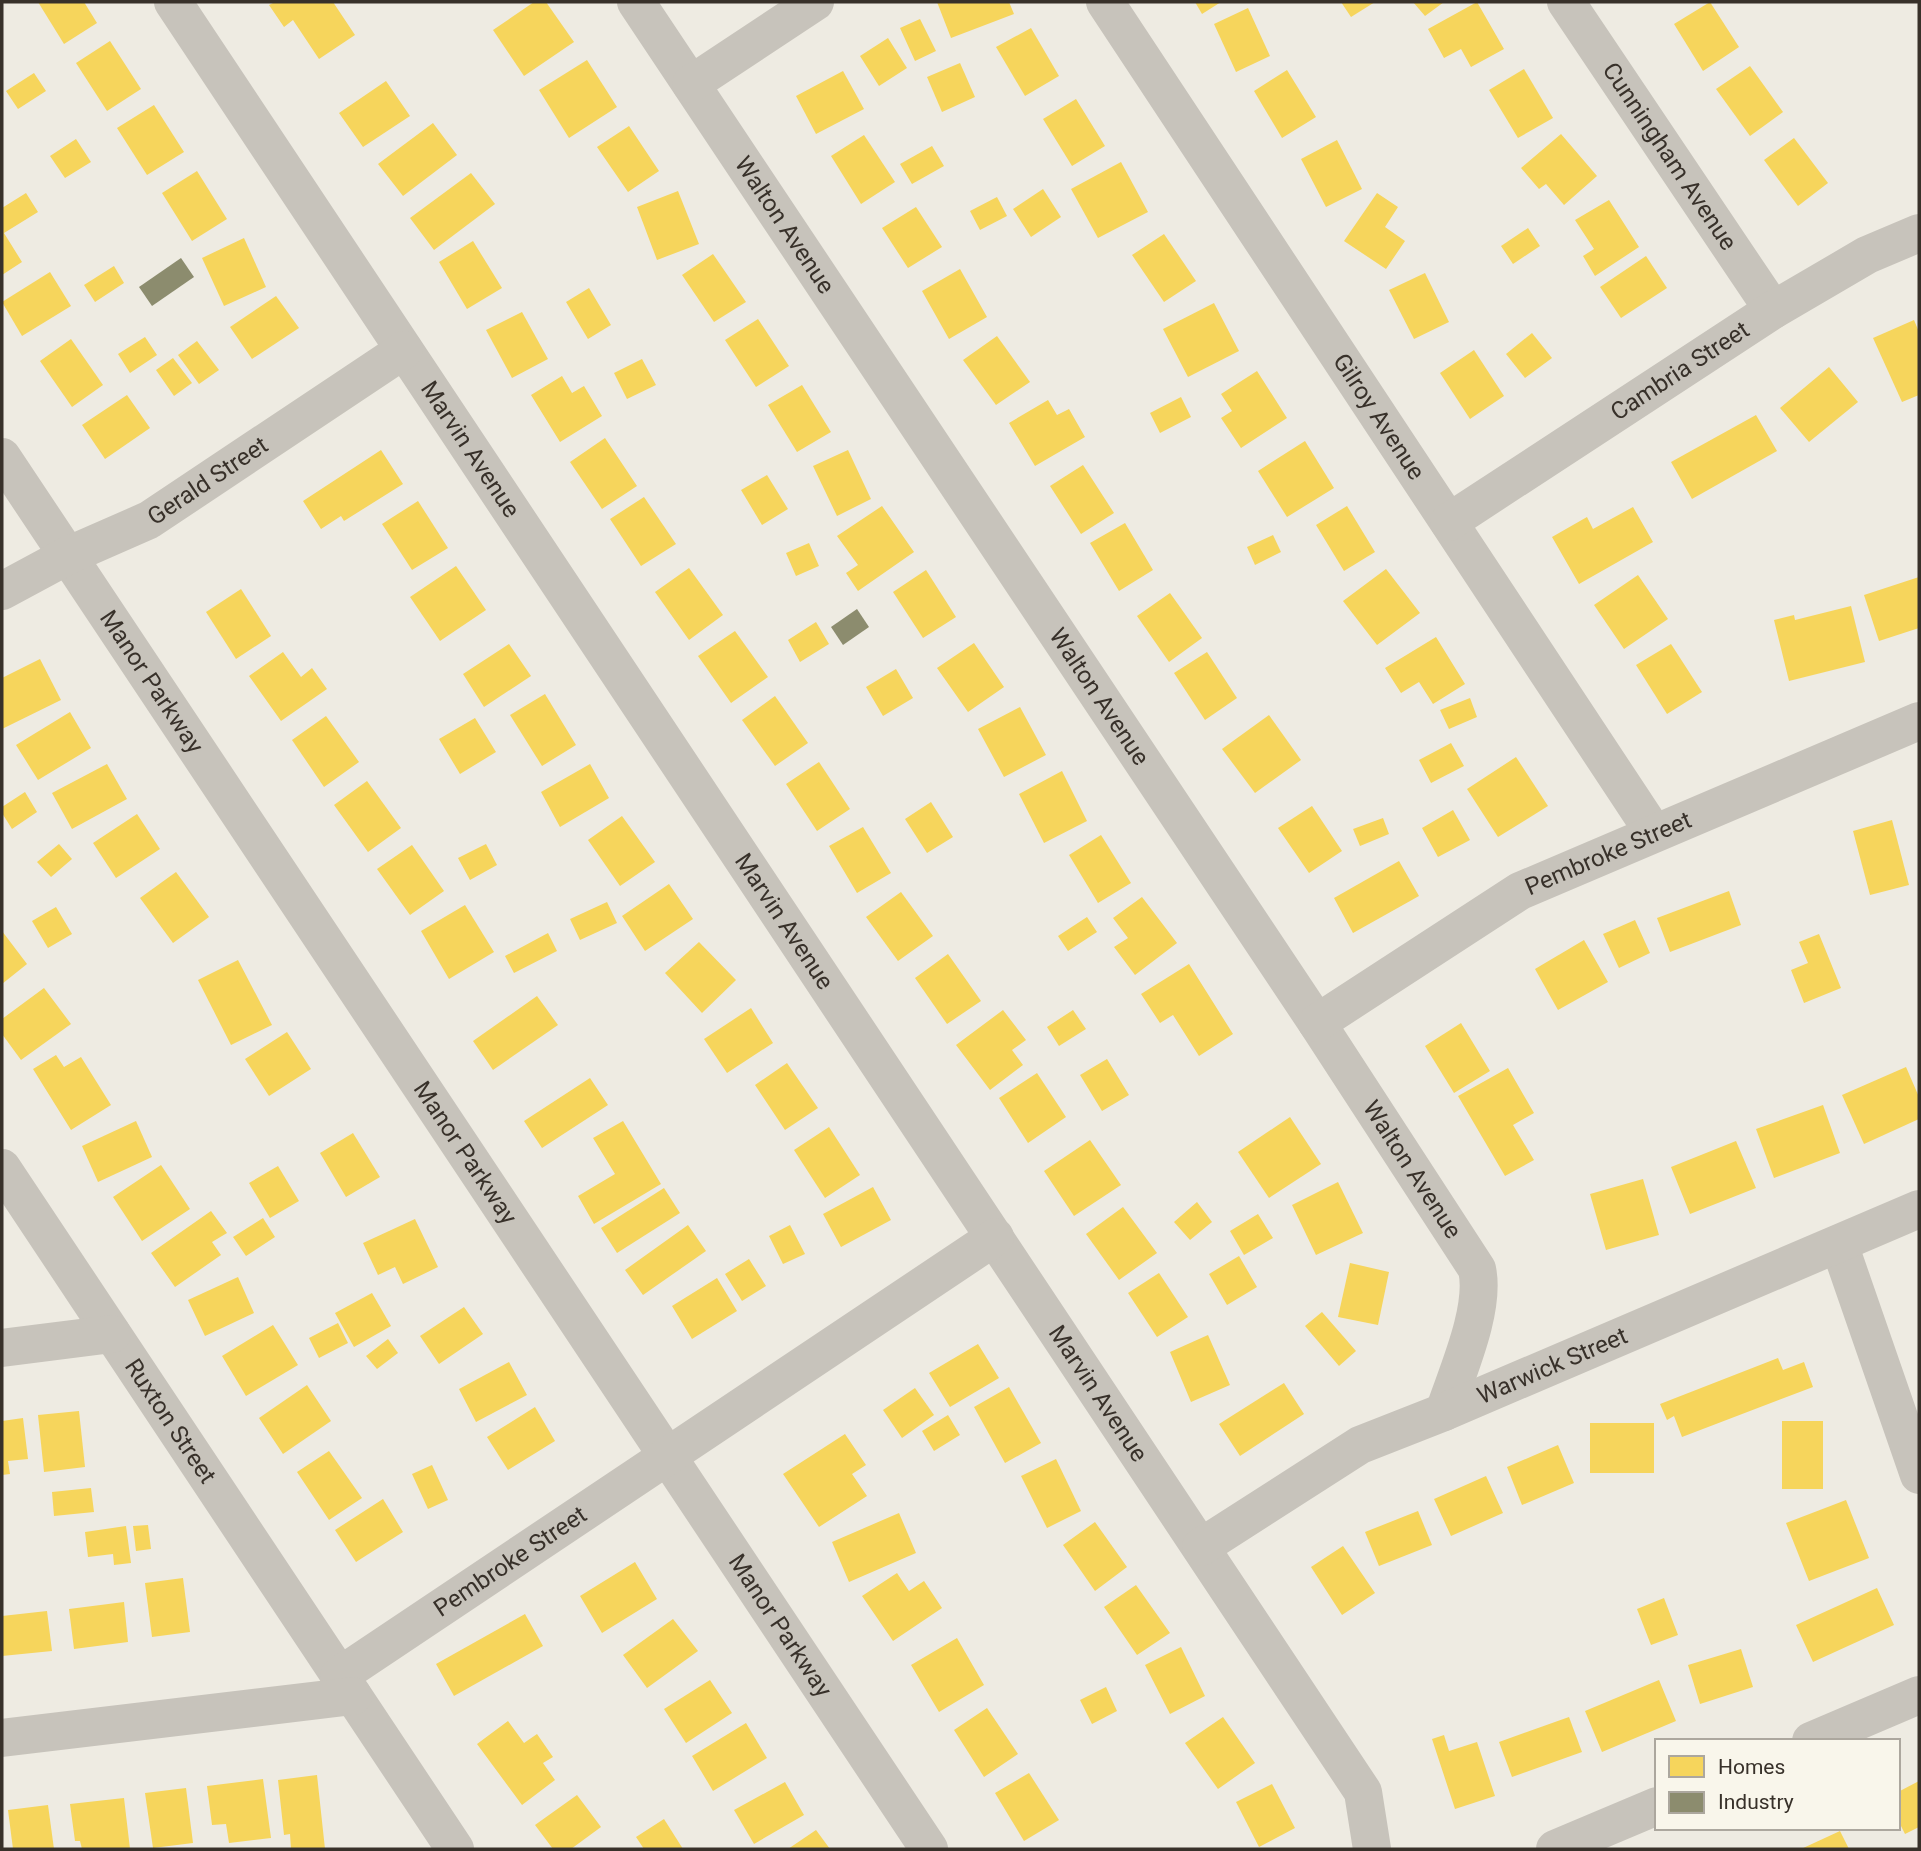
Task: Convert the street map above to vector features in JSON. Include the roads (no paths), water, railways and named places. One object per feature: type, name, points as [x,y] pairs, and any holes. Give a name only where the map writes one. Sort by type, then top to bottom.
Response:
[{"type":"street","name":"Marvin Avenue","points":[[173,2],[1363,1792],[1372,1849]]},
{"type":"street","name":"Walton Avenue","points":[[636,2],[1317,1023],[1477,1269],[1477,1311],[1444,1412]]},
{"type":"street","points":[[691,84],[815,2]]},
{"type":"street","name":"Gilroy Avenue","points":[[1105,2],[1654,833]]},
{"type":"street","name":"Cunningham Avenue","points":[[1566,2],[1773,310]]},
{"type":"street","name":"Cambria Street","points":[[1449,522],[1773,310],[1867,255],[1919,233]]},
{"type":"street","name":"Gerald Street","points":[[2,591],[68,556],[149,520],[404,350]]},
{"type":"street","name":"Manor Parkway","points":[[2,457],[929,1849]]},
{"type":"street","name":"Pembroke Street","points":[[1317,1023],[1520,891],[1919,721]]},
{"type":"street","name":"Ruxton Street","points":[[2,1168],[455,1849]]},
{"type":"street","name":"Warwick Street","points":[[1201,1547],[1360,1445],[1444,1412],[1919,1209]]},
{"type":"street","name":"Pembroke Street","points":[[2,1738],[346,1686],[667,1457],[995,1237]]},
{"type":"street","points":[[1839,1244],[1919,1475]]},
{"type":"street","points":[[2,1348],[113,1334]]},
{"type":"street","points":[[1816,1739],[1919,1695]]},
{"type":"street","points":[[1555,1849],[1655,1807]]}]
